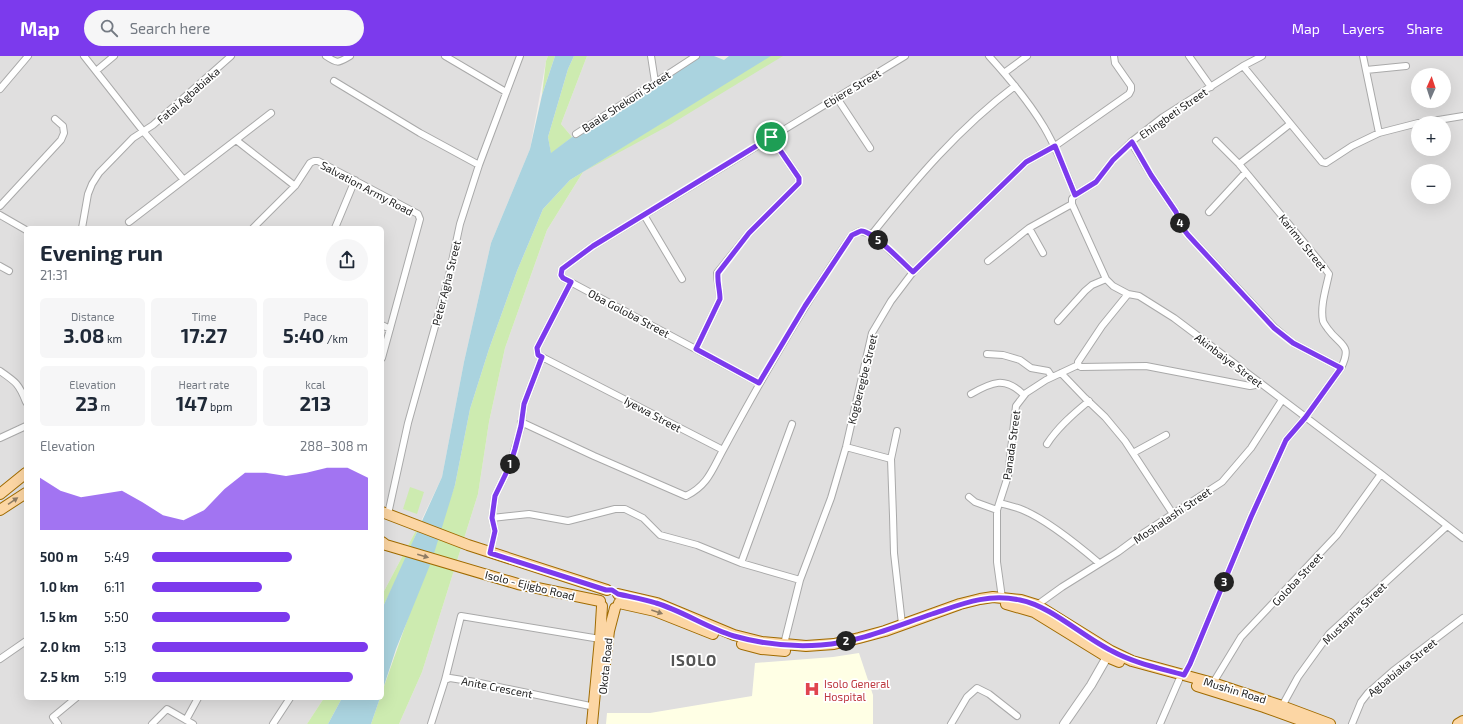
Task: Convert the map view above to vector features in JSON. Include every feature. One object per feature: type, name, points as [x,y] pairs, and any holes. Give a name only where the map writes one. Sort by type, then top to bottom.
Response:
[{"type":"main road","points":[[0,494],[24,476]]},
{"type":"main road","points":[[0,510],[24,494]]},
{"type":"main road","name":"Isolo - Ejigbo Road","points":[[389,514],[490,553],[606,590]]},
{"type":"main road","name":"Isolo - Ejigbo Road","points":[[384,544],[518,584],[601,604]]},
{"type":"main road","points":[[592,724],[595,707],[600,639],[601,604],[602,593],[606,590],[612,590],[617,602],[609,610],[601,604]]},
{"type":"main road","name":"Mushin Road","points":[[617,602],[657,603],[734,635],[762,642],[806,646],[834,644],[880,632],[980,599],[1002,598],[1021,600],[1037,605],[1111,651],[1132,661],[1211,690],[1330,724]]},
{"type":"main road","name":"Mushin Road","points":[[617,602],[655,611],[713,634],[761,649],[806,651],[846,648],[860,645],[962,610],[992,603],[1004,604],[1034,612],[1108,657],[1130,666],[1181,678],[1213,683],[1281,709],[1311,724]]},
{"type":"main road","name":"Okota Road","points":[[599,724],[609,631],[617,602]]},
{"type":"main road","points":[[1458,724],[1463,721]]},
{"type":"street","points":[[0,89],[28,56]]},
{"type":"street","points":[[84,56],[183,179]]},
{"type":"street","points":[[96,71],[114,56]]},
{"type":"street","name":"Fatai Agbabiaka","points":[[82,226],[88,194],[99,173],[123,148],[143,131],[153,125],[231,56]]},
{"type":"street","points":[[326,56],[336,62],[350,56]]},
{"type":"street","points":[[445,56],[506,92]]},
{"type":"street","name":"Peter Agha Street","points":[[389,514],[408,423],[448,280],[460,224],[479,165],[520,56]]},
{"type":"street","points":[[651,56],[656,82]]},
{"type":"street","name":"Baale Shekoni Street","points":[[576,134],[696,56]]},
{"type":"street","name":"Ebiere Street","points":[[771,137],[905,56]]},
{"type":"street","points":[[988,261],[1029,228],[1072,204],[1072,199],[1075,195],[1055,146],[1044,126],[1015,86],[989,56]]},
{"type":"street","points":[[1004,73],[1027,56]]},
{"type":"street","name":"Kogberegbe Street","points":[[784,644],[800,580],[831,498],[846,447],[872,333],[891,301],[913,272],[1026,162],[1055,146],[1129,94],[1131,86],[1115,63],[1114,56]]},
{"type":"street","points":[[1189,56],[1211,87]]},
{"type":"street","name":"Ehingbeti Street","points":[[1075,195],[1096,182],[1113,160],[1132,142],[1163,118],[1243,66],[1262,56]]},
{"type":"street","points":[[1363,56],[1379,133]]},
{"type":"street","points":[[1243,66],[1322,162],[1326,163],[1352,146],[1379,133],[1411,125]]},
{"type":"street","points":[[1366,70],[1406,66]]},
{"type":"street","points":[[334,81],[420,133],[479,165]]},
{"type":"street","points":[[872,234],[917,178],[941,153],[990,105],[1015,86]]},
{"type":"street","points":[[836,98],[870,148]]},
{"type":"street","points":[[129,222],[271,112]]},
{"type":"street","points":[[1451,118],[1463,116]]},
{"type":"street","points":[[0,206],[61,140],[64,133],[62,126],[55,119]]},
{"type":"street","points":[[1239,164],[1290,124]]},
{"type":"street","points":[[490,553],[495,531],[492,518],[495,496],[510,465],[524,404],[542,357],[538,355],[537,348],[571,282],[563,278],[561,275],[562,269],[593,246],[771,137],[799,178],[799,183],[749,233],[718,273],[717,281],[720,290],[720,299],[696,349]]},
{"type":"street","points":[[236,140],[295,186]]},
{"type":"street","name":"Karimu Street","points":[[1160,724],[1181,678],[1190,664],[1251,517],[1286,440],[1305,418],[1341,368],[1345,360],[1346,351],[1343,344],[1331,334],[1324,323],[1322,311],[1329,274],[1316,256],[1239,164],[1216,141]]},
{"type":"street","points":[[1132,142],[1151,175],[1176,212],[1181,226],[1274,328],[1293,343],[1341,368]]},
{"type":"street","name":"Salvation Army Road","points":[[254,226],[295,186],[310,163],[314,160],[418,214],[420,219],[384,351]]},
{"type":"street","points":[[1209,212],[1245,173]]},
{"type":"street","points":[[336,226],[355,180]]},
{"type":"street","name":"Akinbaiye Street","points":[[1072,204],[1106,279],[1113,286],[1128,294],[1139,296],[1155,305],[1381,474],[1463,538]]},
{"type":"street","points":[[0,215],[24,229]]},
{"type":"street","points":[[644,215],[682,279]]},
{"type":"street","points":[[1029,228],[1043,254]]},
{"type":"street","points":[[521,422],[686,496],[707,480],[759,383],[805,306],[852,235],[860,231],[872,234],[913,272]]},
{"type":"street","points":[[0,266],[9,271]]},
{"type":"street","points":[[1058,321],[1085,291],[1092,285],[1106,279]]},
{"type":"street","name":"Oba Goloba Street","points":[[571,282],[759,383]]},
{"type":"street","points":[[1128,294],[1102,326],[1078,362],[1078,365],[1146,366],[1250,386],[1259,382]]},
{"type":"street","points":[[384,326],[390,329]]},
{"type":"street","points":[[987,354],[1003,355],[1020,360],[1031,368],[1048,371],[1052,377]]},
{"type":"street","name":"Iyewa Street","points":[[542,357],[723,450]]},
{"type":"street","name":"Panada Street","points":[[1002,598],[997,562],[997,510],[1008,476],[1014,411],[1024,395],[1052,377],[1078,365]]},
{"type":"street","points":[[0,371],[17,383],[24,397]]},
{"type":"street","points":[[1061,373],[1105,417],[1125,441],[1173,514]]},
{"type":"street","points":[[971,394],[981,388],[1000,382],[1013,386],[1024,395]]},
{"type":"street","name":"Moshalashi Street","points":[[1037,605],[1222,482],[1251,448],[1282,400]]},
{"type":"street","points":[[1047,444],[1055,432],[1072,415],[1089,402]]},
{"type":"street","points":[[741,563],[792,424]]},
{"type":"street","points":[[0,438],[24,427]]},
{"type":"street","points":[[897,431],[891,459],[894,553],[902,624]]},
{"type":"street","points":[[1133,453],[1166,435]]},
{"type":"street","points":[[846,447],[891,459]]},
{"type":"street","name":"Goloba Street","points":[[1213,683],[1241,638],[1337,535],[1381,474]]},
{"type":"street","points":[[969,497],[975,502],[997,510]]},
{"type":"street","points":[[1000,503],[1024,510],[1041,519],[1099,563]]},
{"type":"street","points":[[492,518],[529,514],[568,521],[615,509],[625,508],[643,518],[660,535],[697,545],[741,563],[800,580]]},
{"type":"street","name":"Mustapha Street","points":[[1281,709],[1310,658],[1329,634],[1447,526]]},
{"type":"street","points":[[445,680],[462,616],[600,639]]},
{"type":"street","name":"Agbabiaka Street","points":[[1352,724],[1361,702],[1368,693],[1393,671],[1463,618]]},
{"type":"street","points":[[0,659],[24,642]]},
{"type":"street","points":[[1064,724],[1108,657]]},
{"type":"street","name":"Anite Crescent","points":[[431,724],[445,680],[450,678],[595,707]]},
{"type":"street","points":[[951,724],[967,697],[975,688],[981,688],[1017,716]]},
{"type":"street","points":[[58,724],[53,717],[74,700]]},
{"type":"street","points":[[186,720],[197,700]]},
{"type":"street","points":[[273,724],[289,700]]},
{"type":"street","points":[[152,724],[167,709],[193,724]]},
{"type":"shaded area","points":[[0,56],[548,56],[530,149],[491,243],[464,362],[442,477],[384,591],[384,226],[24,226],[24,700],[323,700],[307,724],[0,724]]},
{"type":"shaded area","points":[[587,56],[698,56],[595,126],[572,137],[561,124]]},
{"type":"shaded area","points":[[776,56],[1463,56],[1463,724],[399,724],[422,672],[478,494],[489,422],[505,348],[547,230],[583,172]]},
{"type":"shaded area","name":"Isolo General Hospital","points":[[859,653],[873,695],[873,724],[606,724],[607,713],[650,713],[752,696],[755,663],[833,657]]},
{"type":"green space","points":[[548,56],[555,56],[542,95],[546,61]]},
{"type":"green space","points":[[574,56],[587,56],[561,124],[572,137],[551,154],[548,137],[568,69]]},
{"type":"green space","points":[[768,56],[783,56],[668,126],[583,172],[547,230],[505,348],[489,422],[478,494],[422,672],[399,724],[371,724],[379,700],[384,700],[384,686],[455,485],[470,409],[489,349],[517,271],[543,209],[570,180]]},
{"type":"green space","points":[[410,487],[424,492],[417,514],[403,509]]},
{"type":"green space","points":[[422,519],[407,557],[384,605],[384,591]]},
{"type":"green space","points":[[323,700],[341,700],[328,724],[307,724]]},
{"type":"water","points":[[555,56],[574,56],[568,69],[548,137],[551,153],[572,137],[595,126],[698,56],[714,56],[724,60],[729,56],[771,56],[570,180],[543,209],[517,271],[489,349],[470,409],[455,485],[432,560],[396,649],[384,686],[384,605],[442,477],[464,362],[491,243],[530,149],[542,95]]},
{"type":"water","points":[[341,700],[379,700],[371,724],[328,724]]},
{"type":"place","name":"Isolo General Hospital","points":[[812,689]]},
{"type":"district","name":"ISOLO","points":[[694,660]]},
{"type":"route","points":[[771,137],[799,178],[799,183],[749,233],[718,273],[717,281],[720,290],[720,299],[696,349],[759,383],[828,269],[852,235],[860,231],[872,234],[913,272],[1026,162],[1055,146],[1075,195],[1089,188],[1096,182],[1113,160],[1132,142],[1151,175],[1168,198],[1176,212],[1181,226],[1274,328],[1293,343],[1341,368],[1305,418],[1286,440],[1251,517],[1190,664],[1184,675],[1132,661],[1111,651],[1037,605],[1021,600],[993,597],[980,599],[960,604],[885,631],[845,642],[806,646],[762,642],[734,635],[657,603],[618,594],[612,590],[606,590],[490,553],[495,531],[492,518],[495,496],[510,465],[521,426],[524,404],[542,357],[538,355],[537,348],[571,282],[563,278],[561,275],[562,269],[593,246],[771,137]]}]
